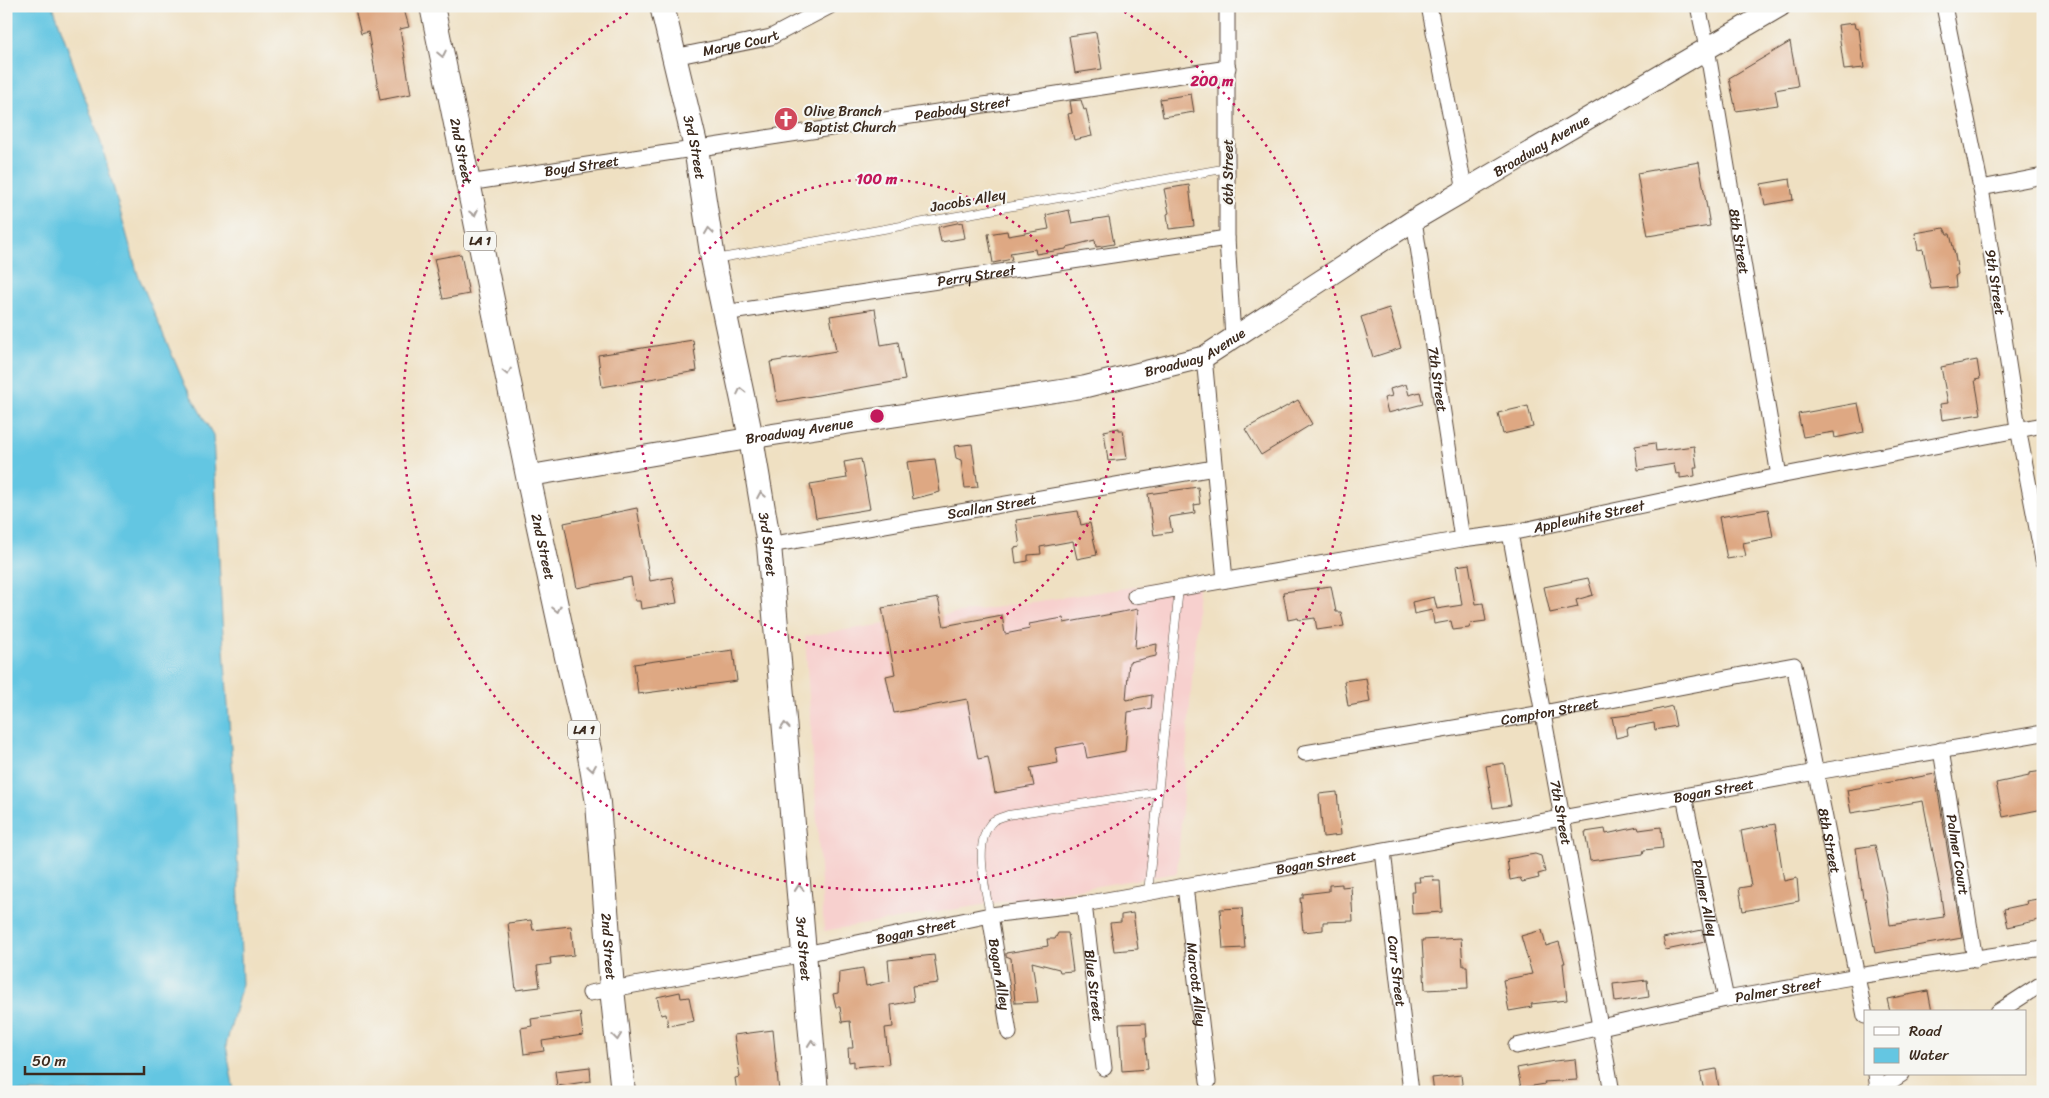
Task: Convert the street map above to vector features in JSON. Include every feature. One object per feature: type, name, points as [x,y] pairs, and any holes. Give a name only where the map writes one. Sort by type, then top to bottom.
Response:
[{"type":"main road","name":"2nd Street","points":[[432,6],[528,476],[568,665],[589,750],[598,803],[601,991],[623,1092]]},
{"type":"main road","name":"3rd Street","points":[[662,6],[696,148],[713,259],[751,438],[768,545],[816,1092]]},
{"type":"main road","name":"Broadway Avenue","points":[[528,476],[751,438],[1084,387],[1204,357],[1414,220],[1780,6]]},
{"type":"street","name":"Marye Court","points":[[674,57],[771,37],[830,6]]},
{"type":"street","name":"6th Street","points":[[1227,6],[1227,238],[1233,338]]},
{"type":"street","points":[[1429,6],[1466,191]]},
{"type":"street","name":"8th Street","points":[[1698,6],[1707,48],[1779,476]]},
{"type":"street","name":"9th Street","points":[[1944,6],[1980,188],[2018,428],[2043,560]]},
{"type":"street","name":"Peabody Street","points":[[696,148],[1228,68]]},
{"type":"street","name":"Boyd Street","points":[[468,183],[696,148]]},
{"type":"street","points":[[1980,188],[2043,176]]},
{"type":"street","name":"7th Street","points":[[1414,220],[1462,539]]},
{"type":"street","name":"Perry Street","points":[[724,313],[1227,238]]},
{"type":"street","points":[[1204,357],[1225,580]]},
{"type":"street","name":"Applewhite Street","points":[[1134,596],[1510,532],[2018,428],[2043,425]]},
{"type":"street","name":"Scallan Street","points":[[768,545],[1214,468]]},
{"type":"street","name":"7th Street","points":[[1510,532],[1612,1092]]},
{"type":"street","name":"8th Street","points":[[1794,665],[1864,1010]]},
{"type":"street","name":"Compton Street","points":[[1305,753],[1543,713],[1794,665]]},
{"type":"street","name":"Bogan Street","points":[[601,991],[805,954],[990,915],[1084,904],[1816,772],[2043,734]]},
{"type":"street","name":"Palmer Court","points":[[1942,750],[1975,960]]},
{"type":"street","name":"Palmer Alley","points":[[1684,796],[1726,999]]},
{"type":"street","name":"Carr Street","points":[[1383,851],[1411,1092]]},
{"type":"street","name":"Marcott Alley","points":[[1185,886],[1208,1082]]},
{"type":"street","name":"Blue Street","points":[[1084,904],[1104,1068]]},
{"type":"street","name":"Bogan Alley","points":[[990,915],[1008,1033]]},
{"type":"street","name":"Palmer Street","points":[[1516,1046],[1726,999],[1858,976],[1975,960],[2043,948]]},
{"type":"street","points":[[2001,1010],[2043,983]]},
{"type":"street","points":[[1876,1076],[1877,1091]]},
{"type":"street","points":[[1877,1091],[1899,1076]]},
{"type":"lane","name":"Jacobs Alley","points":[[713,259],[1228,168]]},
{"type":"lane","points":[[1148,892],[1179,588]]},
{"type":"lane","points":[[990,915],[982,869],[982,847],[986,832],[994,820],[1008,815],[1158,792]]},
{"type":"shaded area","points":[[1200,577],[1177,873],[824,931],[805,636]]},
{"type":"water","points":[[6,6],[53,6],[101,143],[138,275],[185,385],[213,435],[222,620],[236,820],[242,984],[226,1045],[234,1092],[6,1092]]},
{"type":"building","points":[[354,6],[403,6],[409,27],[400,29],[411,94],[380,100],[368,32],[361,34]]},
{"type":"building","points":[[1854,23],[1855,28],[1859,29],[1864,68],[1844,70],[1838,25]]},
{"type":"building","points":[[1096,32],[1102,69],[1075,73],[1069,36]]},
{"type":"building","points":[[1790,42],[1798,86],[1775,90],[1778,105],[1736,111],[1729,78]]},
{"type":"building","points":[[1191,94],[1194,112],[1163,117],[1160,99]]},
{"type":"building","points":[[1081,100],[1084,110],[1086,109],[1092,136],[1074,140],[1068,114],[1072,113],[1070,101]]},
{"type":"building","points":[[1699,162],[1710,226],[1648,236],[1637,173]]},
{"type":"building","points":[[1790,179],[1793,200],[1765,205],[1761,184]]},
{"type":"building","points":[[1189,185],[1194,226],[1169,229],[1167,214],[1169,213],[1164,189]]},
{"type":"building","points":[[1069,210],[1072,223],[1109,217],[1114,244],[1096,247],[1095,240],[1067,247],[1066,249],[1036,254],[1035,249],[1010,253],[1012,259],[993,263],[988,234],[1007,231],[1008,236],[1049,229],[1046,215]]},
{"type":"building","points":[[962,222],[965,238],[941,242],[938,227]]},
{"type":"building","points":[[1944,228],[1947,234],[1950,234],[1955,255],[1958,274],[1955,276],[1956,287],[1931,289],[1923,249],[1918,250],[1915,233]]},
{"type":"building","points":[[461,254],[469,294],[443,299],[434,259]]},
{"type":"building","points":[[1389,308],[1401,348],[1373,357],[1361,317]]},
{"type":"building","points":[[875,309],[881,345],[898,342],[905,380],[777,402],[770,362],[836,351],[830,316]]},
{"type":"building","points":[[693,340],[697,371],[602,387],[598,355]]},
{"type":"building","points":[[1977,360],[1980,379],[1975,380],[1981,414],[1942,420],[1940,404],[1948,403],[1941,367]]},
{"type":"building","points":[[1406,384],[1409,395],[1420,392],[1423,404],[1388,413],[1384,398],[1392,396],[1390,389]]},
{"type":"building","points":[[1298,400],[1312,424],[1261,455],[1245,429]]},
{"type":"building","points":[[1858,403],[1864,432],[1835,438],[1834,432],[1803,437],[1798,414]]},
{"type":"building","points":[[1528,406],[1533,427],[1503,434],[1498,413]]},
{"type":"building","points":[[1119,428],[1119,430],[1123,430],[1127,459],[1108,461],[1104,431]]},
{"type":"building","points":[[1655,443],[1656,451],[1694,446],[1697,468],[1694,468],[1695,476],[1680,478],[1680,473],[1676,474],[1674,464],[1638,470],[1635,446]]},
{"type":"building","points":[[972,444],[978,487],[965,488],[961,460],[956,458],[954,446]]},
{"type":"building","points":[[861,459],[870,509],[816,518],[810,484],[847,478],[844,462]]},
{"type":"building","points":[[935,459],[940,492],[913,499],[907,462]]},
{"type":"building","points":[[1198,487],[1200,504],[1194,505],[1195,513],[1169,517],[1172,532],[1154,535],[1148,494]]},
{"type":"building","points":[[637,508],[650,581],[672,577],[677,603],[641,609],[640,601],[635,601],[631,577],[577,588],[564,523]]},
{"type":"building","points":[[1768,509],[1773,537],[1743,543],[1746,556],[1727,559],[1719,517]]},
{"type":"building","points":[[1078,511],[1081,525],[1090,523],[1097,555],[1077,559],[1073,541],[1040,547],[1041,554],[1028,555],[1028,561],[1016,563],[1014,548],[1020,547],[1016,520]]},
{"type":"building","points":[[1469,564],[1476,604],[1483,603],[1486,621],[1471,623],[1469,628],[1453,630],[1451,621],[1434,624],[1432,610],[1414,614],[1412,602],[1434,597],[1437,609],[1462,605],[1456,566]]},
{"type":"building","points":[[1588,578],[1593,595],[1576,600],[1578,607],[1550,613],[1544,587]]},
{"type":"building","points":[[1331,586],[1336,612],[1341,612],[1344,626],[1317,630],[1315,618],[1288,620],[1283,592]]},
{"type":"building","points":[[938,598],[944,626],[1002,615],[1005,634],[1030,629],[1029,624],[1063,618],[1064,623],[1138,609],[1135,648],[1157,644],[1156,656],[1129,662],[1126,700],[1152,695],[1151,708],[1128,712],[1125,751],[1087,758],[1084,743],[1055,748],[1058,763],[1030,768],[1034,786],[995,793],[988,757],[978,759],[967,699],[894,713],[886,676],[895,674],[882,608]]},
{"type":"building","points":[[733,650],[737,681],[638,694],[634,664]]},
{"type":"building","points":[[1366,678],[1370,702],[1348,706],[1344,681]]},
{"type":"building","points":[[1672,706],[1676,726],[1655,730],[1654,723],[1627,728],[1628,735],[1616,738],[1612,717],[1644,713]]},
{"type":"building","points":[[1504,763],[1511,805],[1493,808],[1486,766]]},
{"type":"building","points":[[2043,771],[2043,809],[2003,817],[1996,783],[2029,776],[2029,773]]},
{"type":"building","points":[[1935,774],[1962,938],[1875,953],[1865,898],[1863,898],[1856,848],[1875,845],[1886,894],[1890,925],[1944,917],[1940,889],[1923,801],[1851,813],[1847,790]]},
{"type":"building","points":[[1337,792],[1341,835],[1323,837],[1319,794]]},
{"type":"building","points":[[1775,824],[1784,881],[1797,878],[1799,901],[1743,911],[1739,888],[1751,886],[1741,831]]},
{"type":"building","points":[[1638,827],[1639,830],[1661,827],[1663,848],[1644,850],[1643,854],[1590,861],[1585,832],[1605,829],[1606,834]]},
{"type":"building","points":[[1535,854],[1541,856],[1545,872],[1538,874],[1539,878],[1522,882],[1520,878],[1510,880],[1507,859]]},
{"type":"building","points":[[1433,876],[1434,881],[1440,881],[1442,912],[1412,914],[1411,892],[1415,892],[1414,882],[1420,882],[1419,877]]},
{"type":"building","points":[[1342,884],[1342,887],[1351,886],[1353,921],[1323,922],[1323,930],[1303,932],[1300,898],[1303,898],[1303,894],[1329,891],[1329,885]]},
{"type":"building","points":[[2043,898],[2043,919],[2008,927],[2004,909],[2027,904],[2026,901]]},
{"type":"building","points":[[1242,908],[1245,948],[1223,949],[1220,909]]},
{"type":"building","points":[[1133,913],[1138,949],[1114,951],[1110,923],[1121,922],[1121,915]]},
{"type":"building","points":[[531,920],[533,930],[571,926],[574,955],[550,958],[551,964],[537,966],[540,987],[516,990],[508,923]]},
{"type":"building","points":[[1542,930],[1546,946],[1559,942],[1565,963],[1563,963],[1567,1000],[1531,1004],[1532,1007],[1509,1011],[1503,980],[1532,974],[1521,936]]},
{"type":"building","points":[[1702,930],[1705,942],[1666,950],[1663,938]]},
{"type":"building","points":[[1058,933],[1068,933],[1073,971],[1060,972],[1059,969],[1032,962],[1038,1002],[1015,1003],[1011,958],[1006,956],[1006,953],[1048,946],[1047,939],[1055,939]]},
{"type":"building","points":[[1461,938],[1463,966],[1467,966],[1468,988],[1425,990],[1422,940]]},
{"type":"building","points":[[934,955],[938,983],[912,986],[914,1001],[891,1005],[893,1027],[885,1028],[889,1064],[854,1067],[854,1061],[849,1062],[848,1048],[853,1048],[850,1021],[842,1022],[840,1007],[836,1007],[833,994],[838,993],[839,972],[863,968],[866,986],[890,981],[888,960]]},
{"type":"building","points":[[1647,980],[1649,997],[1615,1002],[1613,984]]},
{"type":"building","points":[[1928,991],[1932,1010],[1890,1010],[1887,999]]},
{"type":"building","points":[[680,992],[681,998],[689,997],[694,1021],[668,1026],[666,1014],[661,1015],[657,997]]},
{"type":"building","points":[[580,1012],[583,1035],[542,1041],[544,1051],[524,1054],[521,1028],[532,1026],[531,1019]]},
{"type":"building","points":[[1146,1023],[1147,1037],[1145,1037],[1148,1069],[1122,1071],[1119,1024]]},
{"type":"building","points":[[773,1030],[779,1092],[737,1092],[735,1078],[740,1077],[734,1035]]},
{"type":"building","points":[[1575,1059],[1577,1080],[1544,1082],[1545,1084],[1521,1088],[1517,1068]]},
{"type":"building","points":[[590,1067],[591,1081],[557,1086],[555,1071]]},
{"type":"building","points":[[1716,1069],[1719,1089],[1704,1091],[1700,1072]]},
{"type":"building","points":[[1461,1075],[1463,1092],[1434,1092],[1432,1078]]},
{"type":"place","name":"Olive Branch Baptist Church","points":[[786,119]]}]
